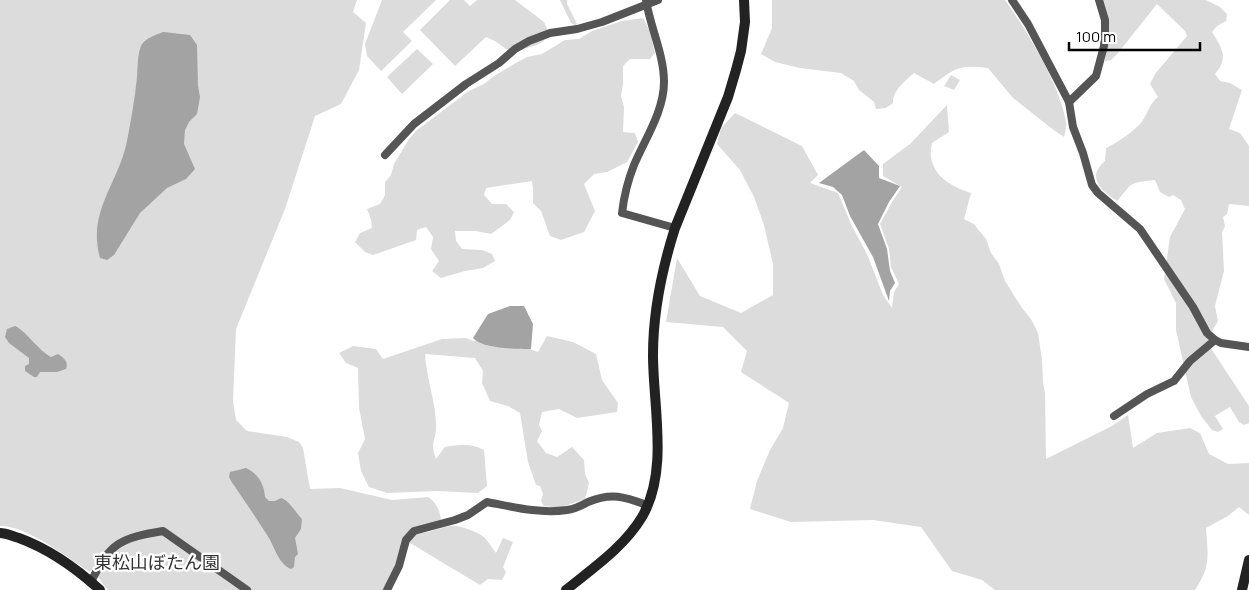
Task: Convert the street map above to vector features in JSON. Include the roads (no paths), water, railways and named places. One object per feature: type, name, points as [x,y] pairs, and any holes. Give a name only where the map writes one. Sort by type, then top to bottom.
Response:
[{"type":"street","points":[[386,155],[414,124],[466,84],[529,41],[550,33],[577,30],[602,22],[646,2],[658,0]]},
{"type":"street","points":[[566,590],[616,550],[638,523],[647,505],[653,486],[657,441],[653,355],[656,314],[662,274],[675,228],[728,98],[742,51],[744,0]]},
{"type":"street","points":[[1012,0],[1028,24],[1069,102],[1073,127],[1092,185],[1098,194],[1140,229],[1188,300],[1207,334],[1215,340],[1249,347]]},
{"type":"street","points":[[1069,102],[1096,76],[1106,32],[1105,20],[1099,0]]},
{"type":"street","points":[[646,2],[661,58],[664,76],[663,91],[626,188],[622,213],[675,228]]},
{"type":"street","points":[[1114,416],[1147,394],[1174,382],[1190,361],[1215,340]]},
{"type":"street","points":[[387,590],[399,566],[406,540],[414,531],[468,515],[487,502],[527,510],[566,511],[609,496],[620,496],[647,505]]},
{"type":"street","points":[[91,582],[105,554],[114,546],[140,535],[163,531],[247,590]]},
{"type":"street","points":[[0,533],[27,541],[52,553],[83,574],[100,590]]},
{"type":"street","points":[[1242,590],[1249,560]]},
{"type":"park label","name":"東松山ぼたん園","points":[[157,563]]}]
